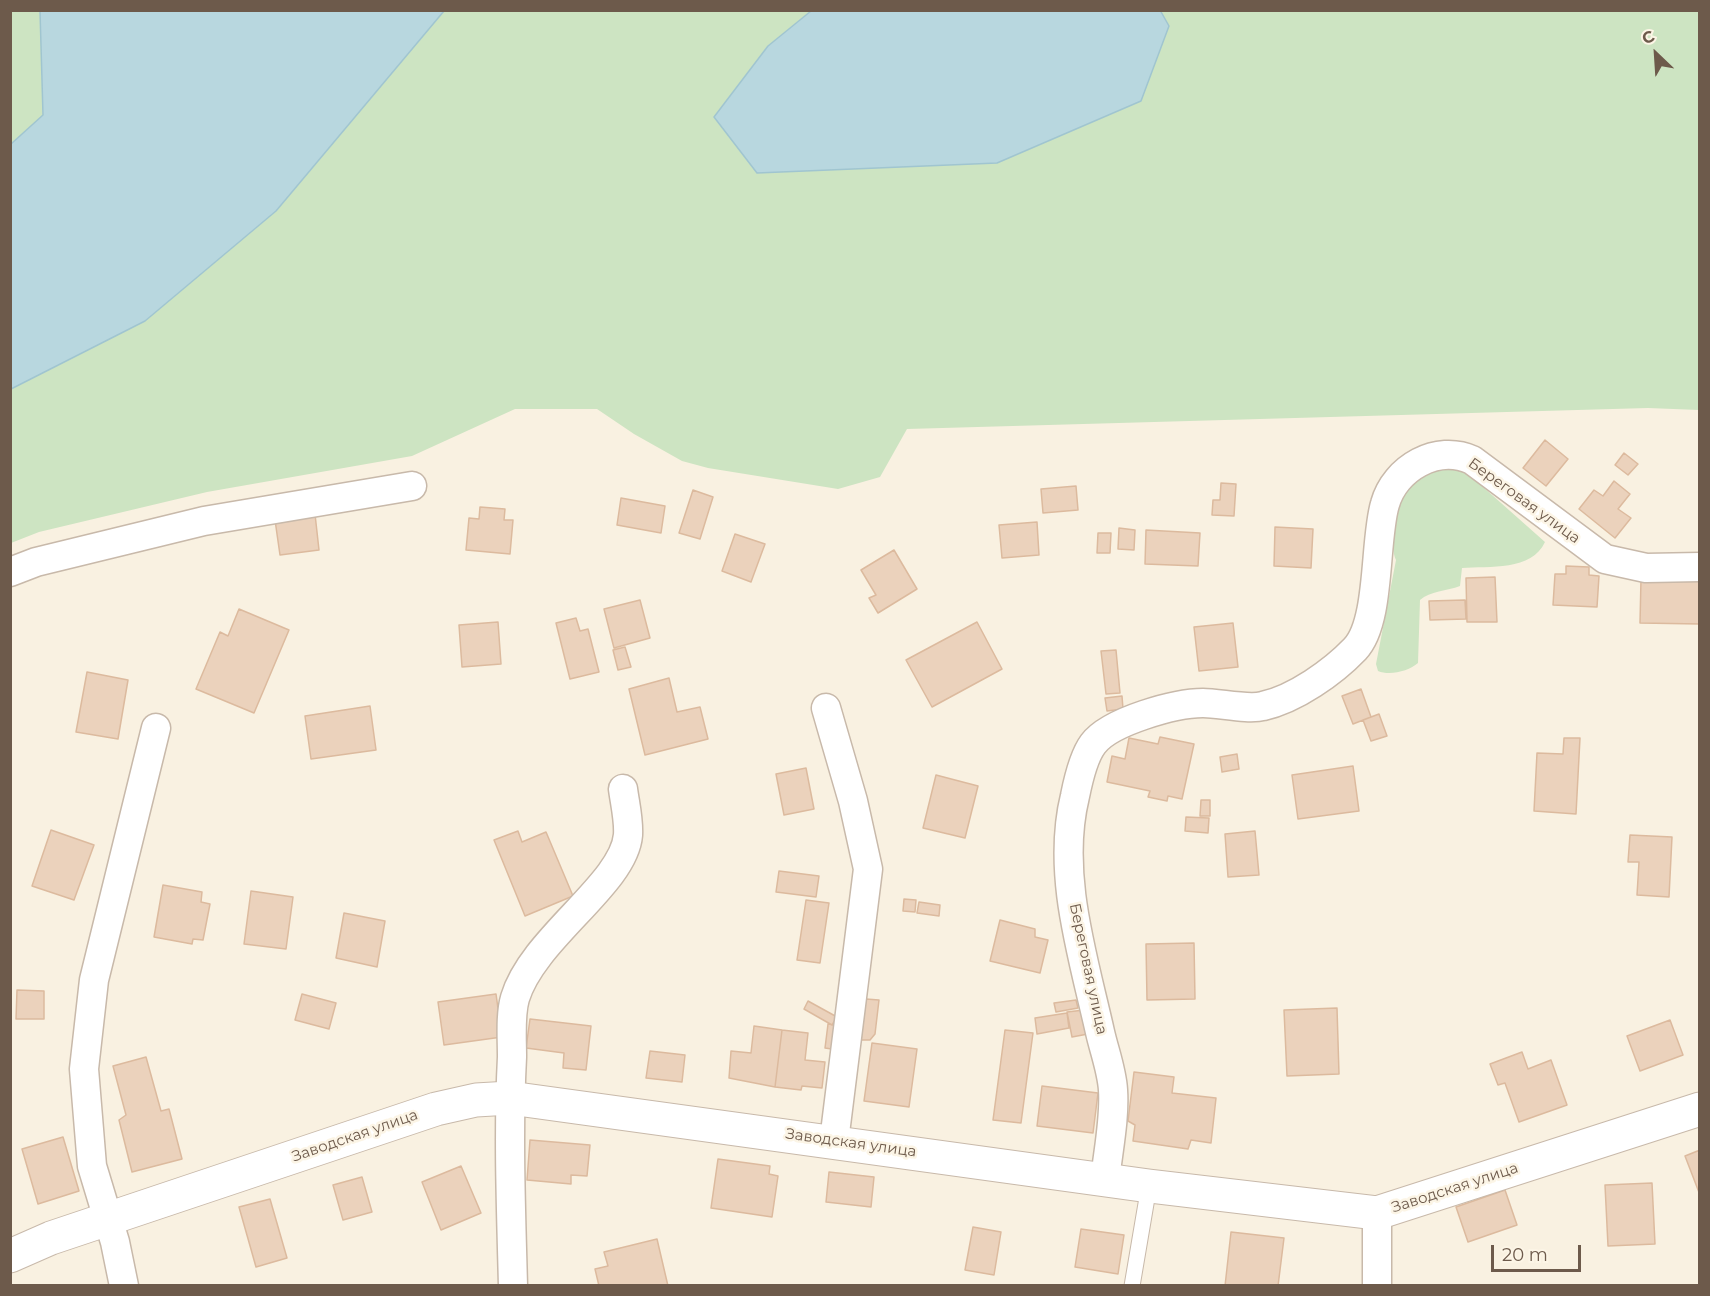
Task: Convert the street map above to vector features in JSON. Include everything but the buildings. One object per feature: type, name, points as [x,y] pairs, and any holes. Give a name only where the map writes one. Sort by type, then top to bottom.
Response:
[{"type":"street","name":"Береговая улица","points":[[1105,1180],[1113,1090],[1075,920],[1068,854],[1074,797],[1094,743],[1128,722],[1185,703],[1261,707],[1310,685],[1342,662],[1364,635],[1374,587],[1385,504],[1396,484],[1412,467],[1426,457],[1457,456],[1472,460],[1610,562],[1646,568],[1700,567]]},
{"type":"street","points":[[10,573],[36,562],[204,521],[412,486]]},
{"type":"street","points":[[826,708],[853,801],[868,869],[834,1141]]},
{"type":"street","points":[[124,1286],[92,1166],[84,1069],[94,980],[156,728]]},
{"type":"street","points":[[513,1286],[510,1098],[514,1000],[521,981],[541,950],[605,880],[622,856],[628,835],[623,789]]},
{"type":"street","name":"Заводская улица","points":[[10,1256],[51,1238],[436,1109],[476,1100],[510,1098],[1149,1186],[1377,1213],[1700,1109]]},
{"type":"street","points":[[1377,1213],[1377,1286]]},
{"type":"lane","points":[[1132,1286],[1149,1186]]},
{"type":"green space","points":[[11,11],[40,11],[43,116],[11,144]]},
{"type":"green space","points":[[444,11],[811,11],[768,46],[714,117],[757,173],[997,163],[1169,26],[1160,11],[1699,11],[1699,410],[1648,408],[907,429],[880,477],[838,489],[708,468],[682,461],[634,434],[597,409],[515,409],[412,456],[207,492],[39,532],[11,543],[11,389],[145,321],[276,211]]},
{"type":"green space","points":[[1435,466],[1461,471],[1474,479],[1545,542],[1539,551],[1520,562],[1497,567],[1462,568],[1460,586],[1434,593],[1420,600],[1418,663],[1399,672],[1378,671],[1376,664],[1396,560],[1392,541],[1393,510],[1407,489]]},
{"type":"water","points":[[40,10],[444,11],[276,211],[145,321],[11,389],[11,144],[43,115]]},
{"type":"water","points":[[1160,10],[1169,26],[1141,101],[997,163],[757,173],[714,117],[768,46],[811,11]]}]
